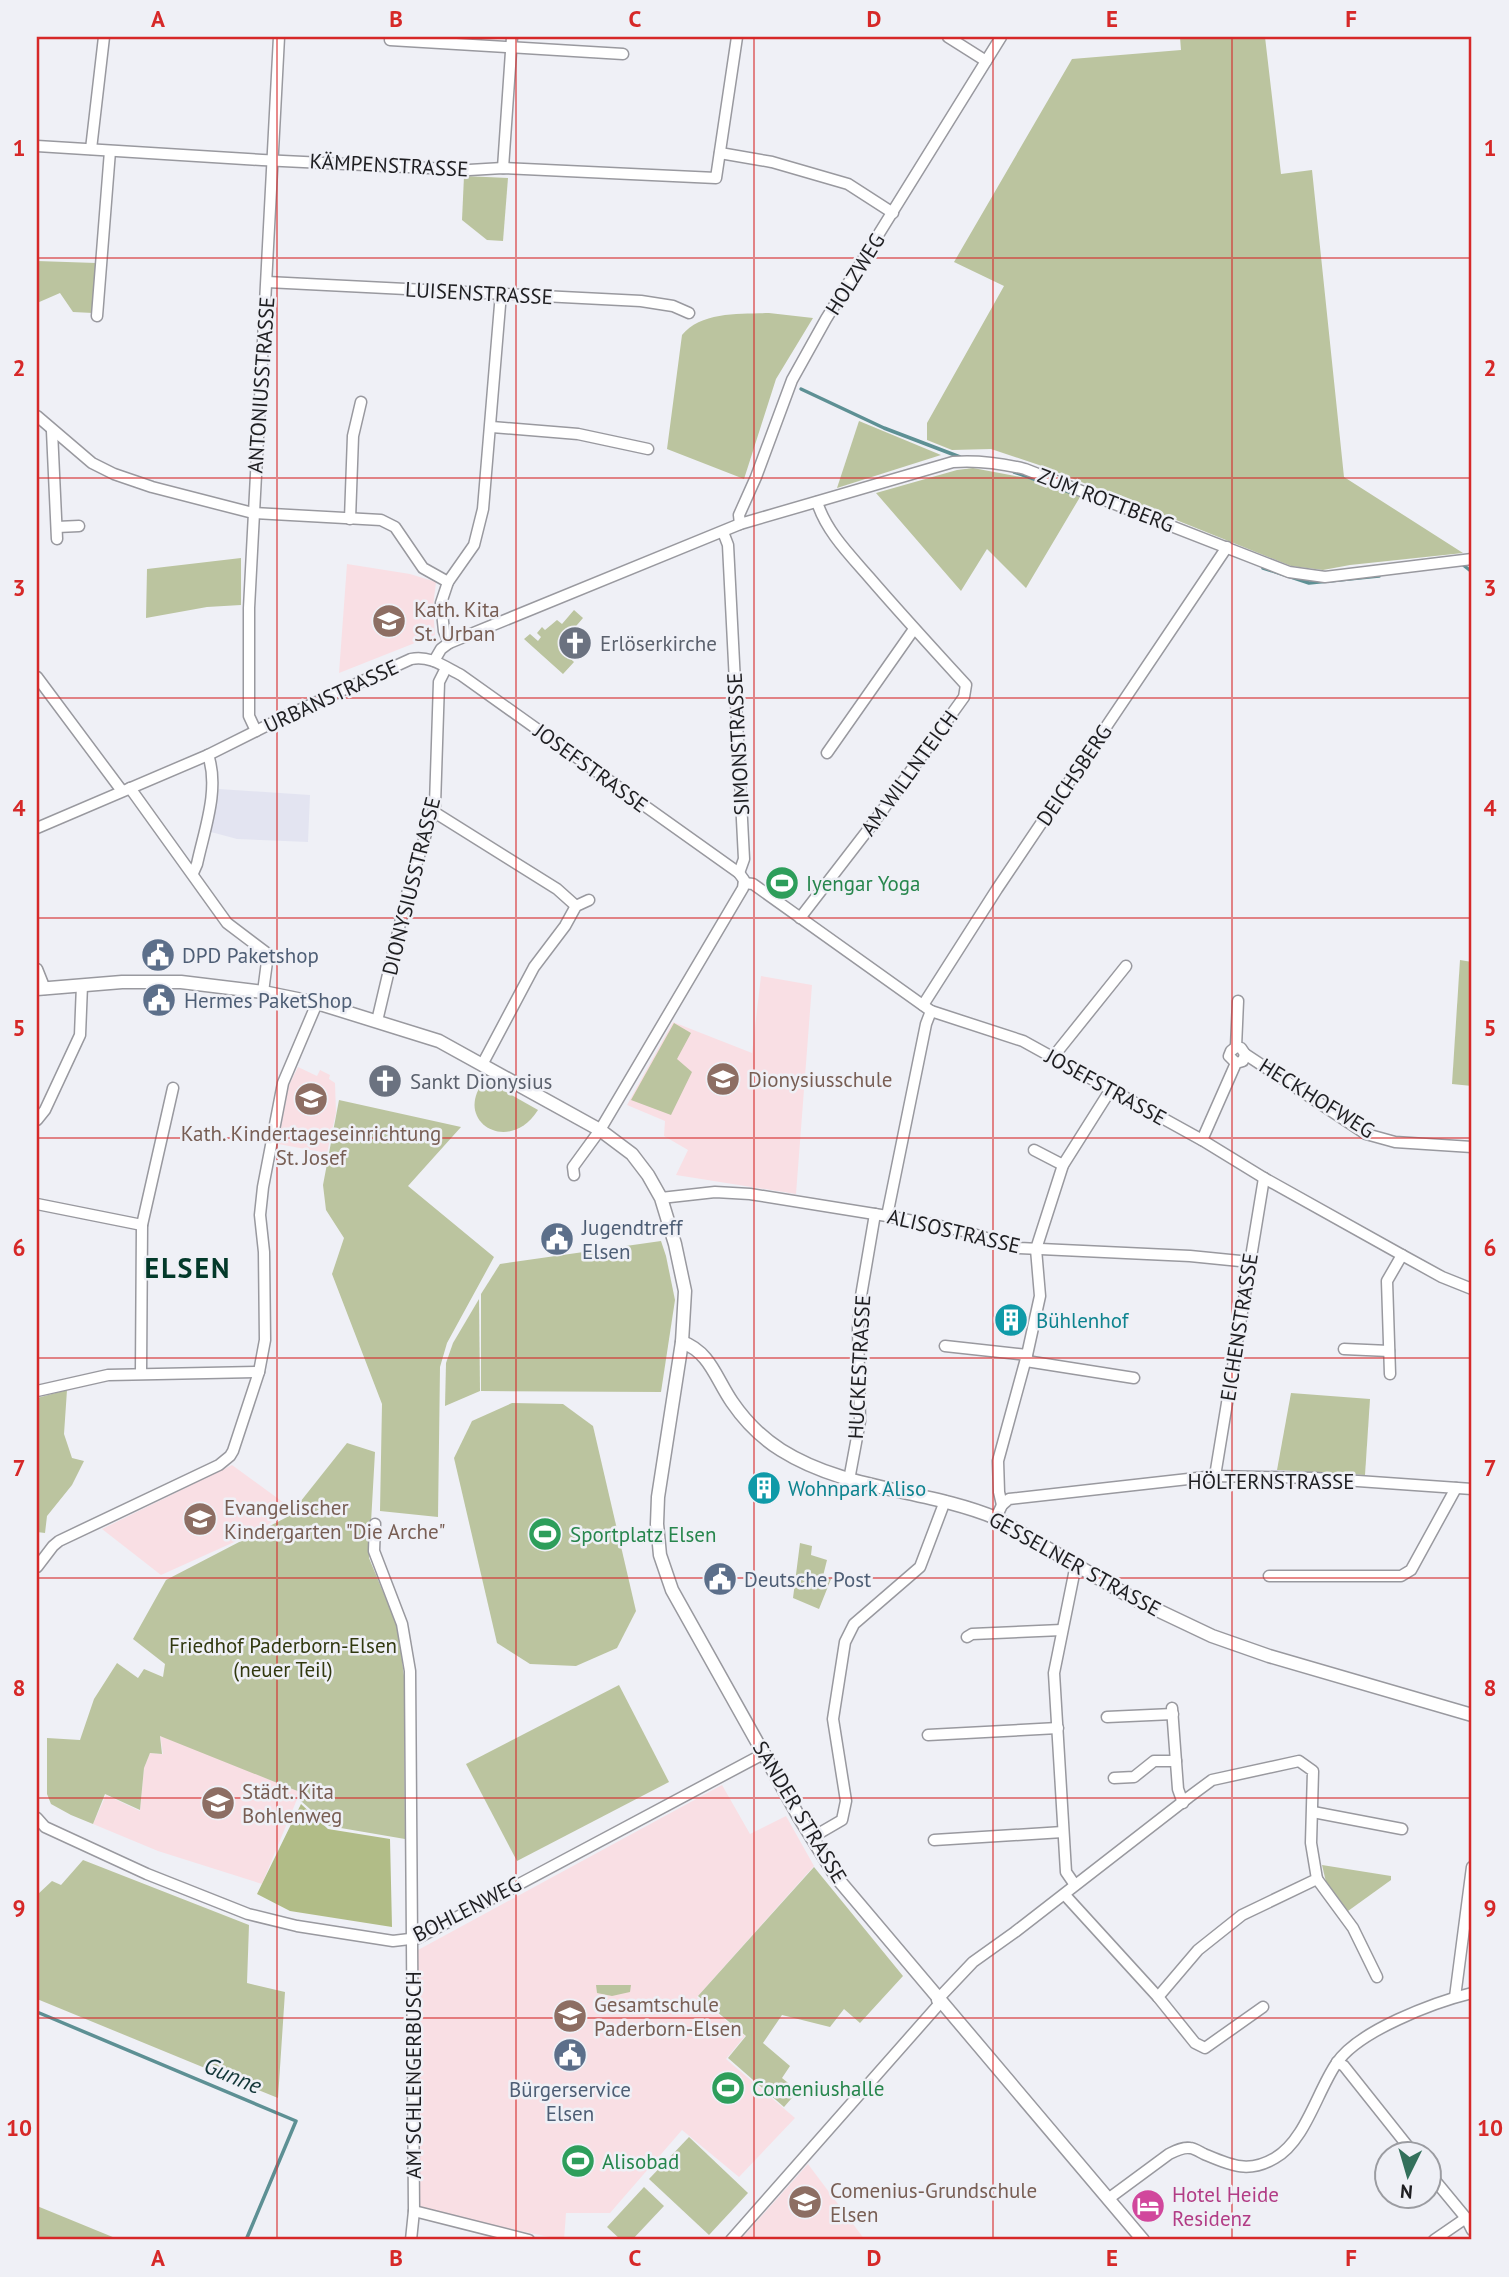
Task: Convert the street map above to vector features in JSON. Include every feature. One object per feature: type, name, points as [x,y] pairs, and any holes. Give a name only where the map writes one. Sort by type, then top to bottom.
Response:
[{"type":"street","points":[[91,149],[104,37]]},
{"type":"street","name":"ANTONIUSSTRASSE","points":[[256,731],[249,716],[249,608],[279,37]]},
{"type":"street","points":[[737,37],[720,153],[772,162],[848,184],[893,213]]},
{"type":"street","points":[[948,37],[986,61]]},
{"type":"street","name":"HOLZWEG","points":[[740,524],[738,515],[756,477],[792,380],[826,319],[1001,37]]},
{"type":"street","points":[[390,40],[512,42],[623,54]]},
{"type":"street","points":[[503,168],[512,42]]},
{"type":"street","name":"KÄMPENSTRASSE","points":[[37,146],[470,170],[503,168],[708,178],[716,178],[720,153]]},
{"type":"street","points":[[97,316],[110,151]]},
{"type":"street","name":"LUISENSTRASSE","points":[[267,282],[642,301],[673,306],[690,313]]},
{"type":"street","points":[[449,643],[444,631],[441,603],[449,582],[474,545],[483,509],[492,427],[501,293]]},
{"type":"street","points":[[349,519],[353,436],[361,402]]},
{"type":"street","points":[[37,416],[92,463],[152,488],[253,513],[381,520],[395,527],[422,568],[449,582]]},
{"type":"street","points":[[492,427],[578,434],[648,449]]},
{"type":"street","points":[[52,431],[57,539]]},
{"type":"street","name":"ZUM ROTTBERG","points":[[740,524],[953,462],[974,460],[1025,469],[1289,572],[1325,577],[1472,559]]},
{"type":"street","name":"AM WILLNTEICH","points":[[800,918],[874,822],[964,697],[966,685],[834,536],[817,502]]},
{"type":"street","points":[[434,661],[441,649],[449,643],[740,524]]},
{"type":"street","points":[[57,527],[79,526]]},
{"type":"street","name":"SIMONSTRASSE","points":[[574,1175],[573,1167],[600,1130],[743,879],[728,545],[723,531]]},
{"type":"street","name":"DEICHSBERG","points":[[927,1008],[997,889],[1227,547]]},
{"type":"street","points":[[827,753],[914,629]]},
{"type":"street","name":"URBANSTRASSE","points":[[37,828],[208,755],[411,659],[424,658],[434,661]]},
{"type":"street","name":"JOSEFSTRASSE","points":[[434,661],[927,1008],[1023,1041],[1402,1255],[1442,1277],[1472,1289]]},
{"type":"street","name":"DIONYSIUSSTRASSE","points":[[377,1021],[407,894],[434,812],[439,682],[446,668]]},
{"type":"street","points":[[37,677],[192,873],[227,923],[268,954],[263,992]]},
{"type":"street","points":[[192,873],[197,864],[212,788],[213,768],[208,755]]},
{"type":"street","points":[[434,812],[557,889],[576,906]]},
{"type":"street","points":[[483,1063],[534,967],[565,926],[576,906],[589,900]]},
{"type":"street","points":[[1053,1057],[1126,966]]},
{"type":"street","points":[[37,968],[41,989]]},
{"type":"street","name":"SANDER STRASSE","points":[[41,989],[153,981],[263,992],[317,1003],[439,1041],[600,1130],[636,1158],[660,1198],[675,1244],[685,1291],[682,1342],[658,1496],[657,1531],[660,1555],[672,1590],[811,1838],[837,1878],[1143,2240]]},
{"type":"street","points":[[37,1120],[46,1110],[80,1035],[82,985]]},
{"type":"street","name":"HECKHOFWEG","points":[[1202,1140],[1236,1063],[1243,1061],[1240,1051],[1238,1001]]},
{"type":"street","points":[[37,1567],[59,1541],[227,1459],[233,1451],[259,1372],[265,1340],[264,1252],[260,1215],[263,1187],[283,1083],[317,1003]]},
{"type":"street","points":[[887,1216],[927,1008]]},
{"type":"street","name":"HECKHOFWEG","points":[[1240,1051],[1366,1134],[1395,1142],[1472,1147]]},
{"type":"street","points":[[141,1373],[142,1225],[173,1088]]},
{"type":"street","points":[[996,1518],[1002,1506],[998,1461],[1027,1358],[1040,1296],[1036,1249],[1063,1165],[1111,1089]]},
{"type":"street","points":[[1034,1150],[1063,1165]]},
{"type":"street","name":"EICHENSTRASSE","points":[[1215,1476],[1264,1178]]},
{"type":"street","name":"ALISOSTRASSE","points":[[660,1198],[715,1192],[750,1194],[960,1230],[1019,1248],[1190,1255],[1250,1262]]},
{"type":"street","points":[[37,1204],[142,1225]]},
{"type":"street","name":"HUCKESTRASSE","points":[[849,1479],[860,1421],[860,1307],[875,1214]]},
{"type":"street","points":[[1390,1374],[1387,1281],[1402,1255]]},
{"type":"street","name":"GESSELNER STRASSE","points":[[682,1342],[696,1348],[709,1361],[732,1402],[747,1422],[762,1436],[816,1468],[849,1479],[972,1508],[996,1518],[1134,1599],[1212,1636],[1269,1656],[1472,1715]]},
{"type":"street","points":[[945,1346],[1134,1378]]},
{"type":"street","points":[[1344,1349],[1389,1351]]},
{"type":"street","points":[[37,1391],[108,1375],[259,1372]]},
{"type":"street","name":"HÖLTERNSTRASSE","points":[[1002,1506],[1009,1499],[1215,1476],[1315,1478],[1472,1489]]},
{"type":"street","points":[[1269,1576],[1401,1576],[1411,1570],[1456,1488]]},
{"type":"street","points":[[811,1838],[842,1820],[846,1801],[833,1719],[845,1643],[854,1624],[920,1567],[945,1501]]},
{"type":"street","name":"AM SCHLENGERBUSCH","points":[[375,1524],[374,1550],[402,1624],[410,1671],[414,2211],[411,2240]]},
{"type":"street","points":[[1075,1885],[1066,1872],[1054,1673],[1074,1574],[1079,1566]]},
{"type":"street","points":[[967,1637],[972,1634],[1062,1630]]},
{"type":"street","points":[[1107,1717],[1172,1711],[1178,1789],[1183,1802]]},
{"type":"street","points":[[928,1735],[1058,1728]]},
{"type":"street","name":"BOHLENWEG","points":[[37,1818],[45,1827],[147,1874],[248,1914],[393,1941],[418,1938],[765,1753]]},
{"type":"street","points":[[1114,1778],[1134,1777],[1154,1762],[1176,1761]]},
{"type":"street","points":[[731,2240],[973,1962],[1212,1780],[1299,1761],[1313,1771],[1311,1843],[1317,1879],[1353,1928],[1377,1976]]},
{"type":"street","points":[[1313,1812],[1402,1829]]},
{"type":"street","points":[[934,1840],[1063,1832]]},
{"type":"street","points":[[1455,1997],[1472,1867]]},
{"type":"street","points":[[1158,1997],[1198,1950],[1242,1914],[1317,1879]]},
{"type":"street","points":[[1065,1894],[1158,1997],[1195,2043],[1205,2048],[1263,2007]]},
{"type":"street","points":[[1108,2199],[1179,2149],[1191,2148],[1231,2166],[1250,2167],[1273,2160],[1286,2151],[1299,2132],[1337,2062],[1359,2043],[1397,2020],[1472,1993]]},
{"type":"street","points":[[1337,2062],[1344,2066],[1403,2140]]},
{"type":"street","points":[[1442,2189],[1472,2230]]},
{"type":"street","points":[[414,2211],[529,2240]]},
{"type":"street","points":[[1434,2240],[1465,2218]]},
{"type":"shaded area","name":"Kath. Kita St. Urban","points":[[347,564],[410,574],[436,582],[433,607],[435,635],[339,673]]},
{"type":"shaded area","points":[[219,789],[310,795],[308,842],[237,839],[211,832]]},
{"type":"shaded area","name":"Dionysiusschule","points":[[761,976],[812,985],[796,1194],[676,1175],[688,1150],[664,1136],[665,1121],[627,1105],[673,1022],[752,1053]]},
{"type":"shaded area","name":"Kath. Kindertageseinrichtung St. Josef","points":[[298,1067],[317,1076],[320,1070],[330,1075],[329,1079],[335,1083],[336,1113],[327,1153],[278,1144],[289,1085]]},
{"type":"shaded area","name":"Evangelischer Kindergarten \"Die Arche\"","points":[[232,1465],[291,1508],[259,1531],[161,1575],[102,1529]]},
{"type":"shaded area","name":"Städt. Kita Bohlenweg","points":[[160,1735],[300,1792],[262,1884],[158,1851],[93,1824],[106,1795],[140,1811],[144,1768],[150,1753],[163,1754]]},
{"type":"shaded area","name":"Gesamtschule Paderborn-Elsen","points":[[722,1785],[750,1834],[786,1816],[814,1866],[697,1997],[745,2036],[726,2059],[795,2118],[739,2177],[682,2130],[610,2213],[566,2213],[564,2240],[419,2210],[418,1950]]},
{"type":"shaded area","name":"Comenius-Grundschule Elsen","points":[[808,2164],[865,2240],[740,2240]]},
{"type":"green space","points":[[1180,37],[1265,37],[1281,174],[1312,170],[1344,477],[1463,553],[1323,570],[1291,566],[1039,465],[991,449],[952,450],[927,440],[927,423],[1004,286],[954,262],[1072,59],[1181,50]]},
{"type":"green space","points":[[464,176],[508,178],[503,241],[487,240],[462,220]]},
{"type":"green space","points":[[37,261],[96,263],[93,313],[73,312],[60,293],[37,303]]},
{"type":"green space","points":[[769,313],[813,318],[776,379],[744,479],[667,449],[682,335],[690,327],[710,318]]},
{"type":"green space","points":[[859,421],[941,455],[837,488]]},
{"type":"green space","points":[[973,468],[1026,478],[1080,497],[1026,588],[987,549],[961,591],[876,493]]},
{"type":"green space","points":[[241,558],[241,605],[207,607],[146,618],[147,569]]},
{"type":"green space","points":[[574,610],[583,618],[558,647],[574,662],[563,674],[524,639],[530,634],[538,641],[541,637],[537,633],[542,627],[545,630],[557,620],[562,624]]},
{"type":"green space","points":[[1460,960],[1472,962],[1472,1086],[1452,1084]]},
{"type":"green space","points":[[674,1023],[691,1033],[677,1059],[692,1072],[671,1115],[631,1100]]},
{"type":"green space","points":[[485,1080],[538,1110],[526,1124],[512,1131],[499,1132],[488,1128],[479,1119],[475,1108],[476,1095]]},
{"type":"green space","points":[[339,1100],[461,1127],[408,1186],[494,1257],[447,1343],[440,1367],[438,1517],[380,1511],[382,1404],[332,1274],[344,1238],[326,1210],[323,1185]]},
{"type":"green space","points":[[661,1241],[675,1300],[661,1392],[481,1391],[481,1294],[500,1264]]},
{"type":"green space","points":[[479,1299],[480,1391],[445,1406],[446,1363],[453,1343]]},
{"type":"green space","points":[[67,1390],[64,1434],[72,1458],[84,1461],[72,1485],[47,1516],[45,1533],[37,1532],[37,1398]]},
{"type":"green space","points":[[1291,1393],[1370,1399],[1365,1475],[1277,1470]]},
{"type":"green space","name":"Sportplatz Elsen","points":[[512,1403],[563,1404],[593,1426],[636,1611],[617,1648],[576,1666],[530,1664],[497,1643],[454,1458],[472,1421]]},
{"type":"green space","name":"Friedhof Paderborn-Elsen (neuer Teil)","points":[[347,1443],[375,1452],[369,1558],[398,1628],[404,1676],[405,1839],[329,1826],[301,1801],[300,1792],[160,1736],[162,1754],[150,1753],[144,1768],[140,1810],[105,1794],[93,1824],[51,1804],[47,1794],[47,1738],[80,1740],[94,1699],[117,1663],[138,1678],[144,1669],[163,1677],[165,1664],[133,1639],[166,1580],[289,1516]]},
{"type":"green space","points":[[800,1543],[812,1546],[811,1555],[827,1560],[823,1576],[831,1579],[819,1609],[793,1598]]},
{"type":"green space","points":[[619,1685],[669,1782],[517,1861],[466,1764]]},
{"type":"green space","points":[[301,1804],[328,1829],[390,1839],[392,1927],[290,1911],[257,1894]]},
{"type":"green space","points":[[83,1860],[249,1925],[247,1983],[285,1992],[278,2098],[37,1999],[37,1895],[52,1881],[61,1885]]},
{"type":"green space","points":[[1322,1865],[1391,1876],[1391,1880],[1348,1911],[1326,1882]]},
{"type":"green space","points":[[814,1867],[903,1976],[860,2023],[844,2009],[830,2027],[782,2015],[763,2043],[790,2066],[782,2078],[798,2091],[784,2107],[728,2058],[746,2036],[698,1996]]},
{"type":"green space","points":[[596,1985],[631,1985],[630,1992],[612,1996],[597,1993]]},
{"type":"green space","points":[[689,2137],[748,2193],[709,2235],[649,2179]]},
{"type":"green space","points":[[644,2187],[664,2206],[632,2240],[621,2240],[607,2227]]},
{"type":"green space","points":[[37,2206],[120,2240],[37,2240]]},
{"type":"waterway","points":[[801,389],[884,428],[960,457]]},
{"type":"waterway","points":[[1014,472],[1075,494]]},
{"type":"waterway","points":[[1462,564],[1472,572]]},
{"type":"waterway","points":[[1263,568],[1309,583],[1379,576]]},
{"type":"waterway","name":"Gunne","points":[[37,2012],[296,2121],[246,2240]]},
{"type":"place","name":"Kath. Kita St. Urban","points":[[389,621]]},
{"type":"place","name":"Erlöserkirche","points":[[575,643]]},
{"type":"place","name":"Iyengar Yoga","points":[[782,883]]},
{"type":"place","name":"DPD Paketshop","points":[[158,955]]},
{"type":"place","name":"Hermes PaketShop","points":[[159,1000]]},
{"type":"place","name":"Dionysiusschule","points":[[723,1079]]},
{"type":"place","name":"Sankt Dionysius","points":[[385,1081]]},
{"type":"place","name":"Kath. Kindertageseinrichtung St. Josef","points":[[311,1099]]},
{"type":"place","name":"Jugendtreff Elsen","points":[[557,1239]]},
{"type":"place","name":"Bühlenhof","points":[[1011,1320]]},
{"type":"place","name":"Wohnpark Aliso","points":[[764,1488]]},
{"type":"place","name":"Evangelischer Kindergarten \"Die Arche\"","points":[[200,1519]]},
{"type":"place","name":"Sportplatz Elsen","points":[[545,1534]]},
{"type":"place","name":"Deutsche Post","points":[[720,1579]]},
{"type":"place","name":"Städt. Kita Bohlenweg","points":[[218,1803]]},
{"type":"place","name":"Gesamtschule Paderborn-Elsen","points":[[570,2016]]},
{"type":"place","name":"Bürgerservice Elsen","points":[[570,2055]]},
{"type":"place","name":"Comeniushalle","points":[[728,2088]]},
{"type":"place","name":"Alisobad","points":[[578,2161]]},
{"type":"place","name":"Comenius-Grundschule Elsen","points":[[805,2202]]},
{"type":"place","name":"Hotel Heide Residenz","points":[[1148,2206]]},
{"type":"district","name":"ELSEN","points":[[188,1267]]}]
